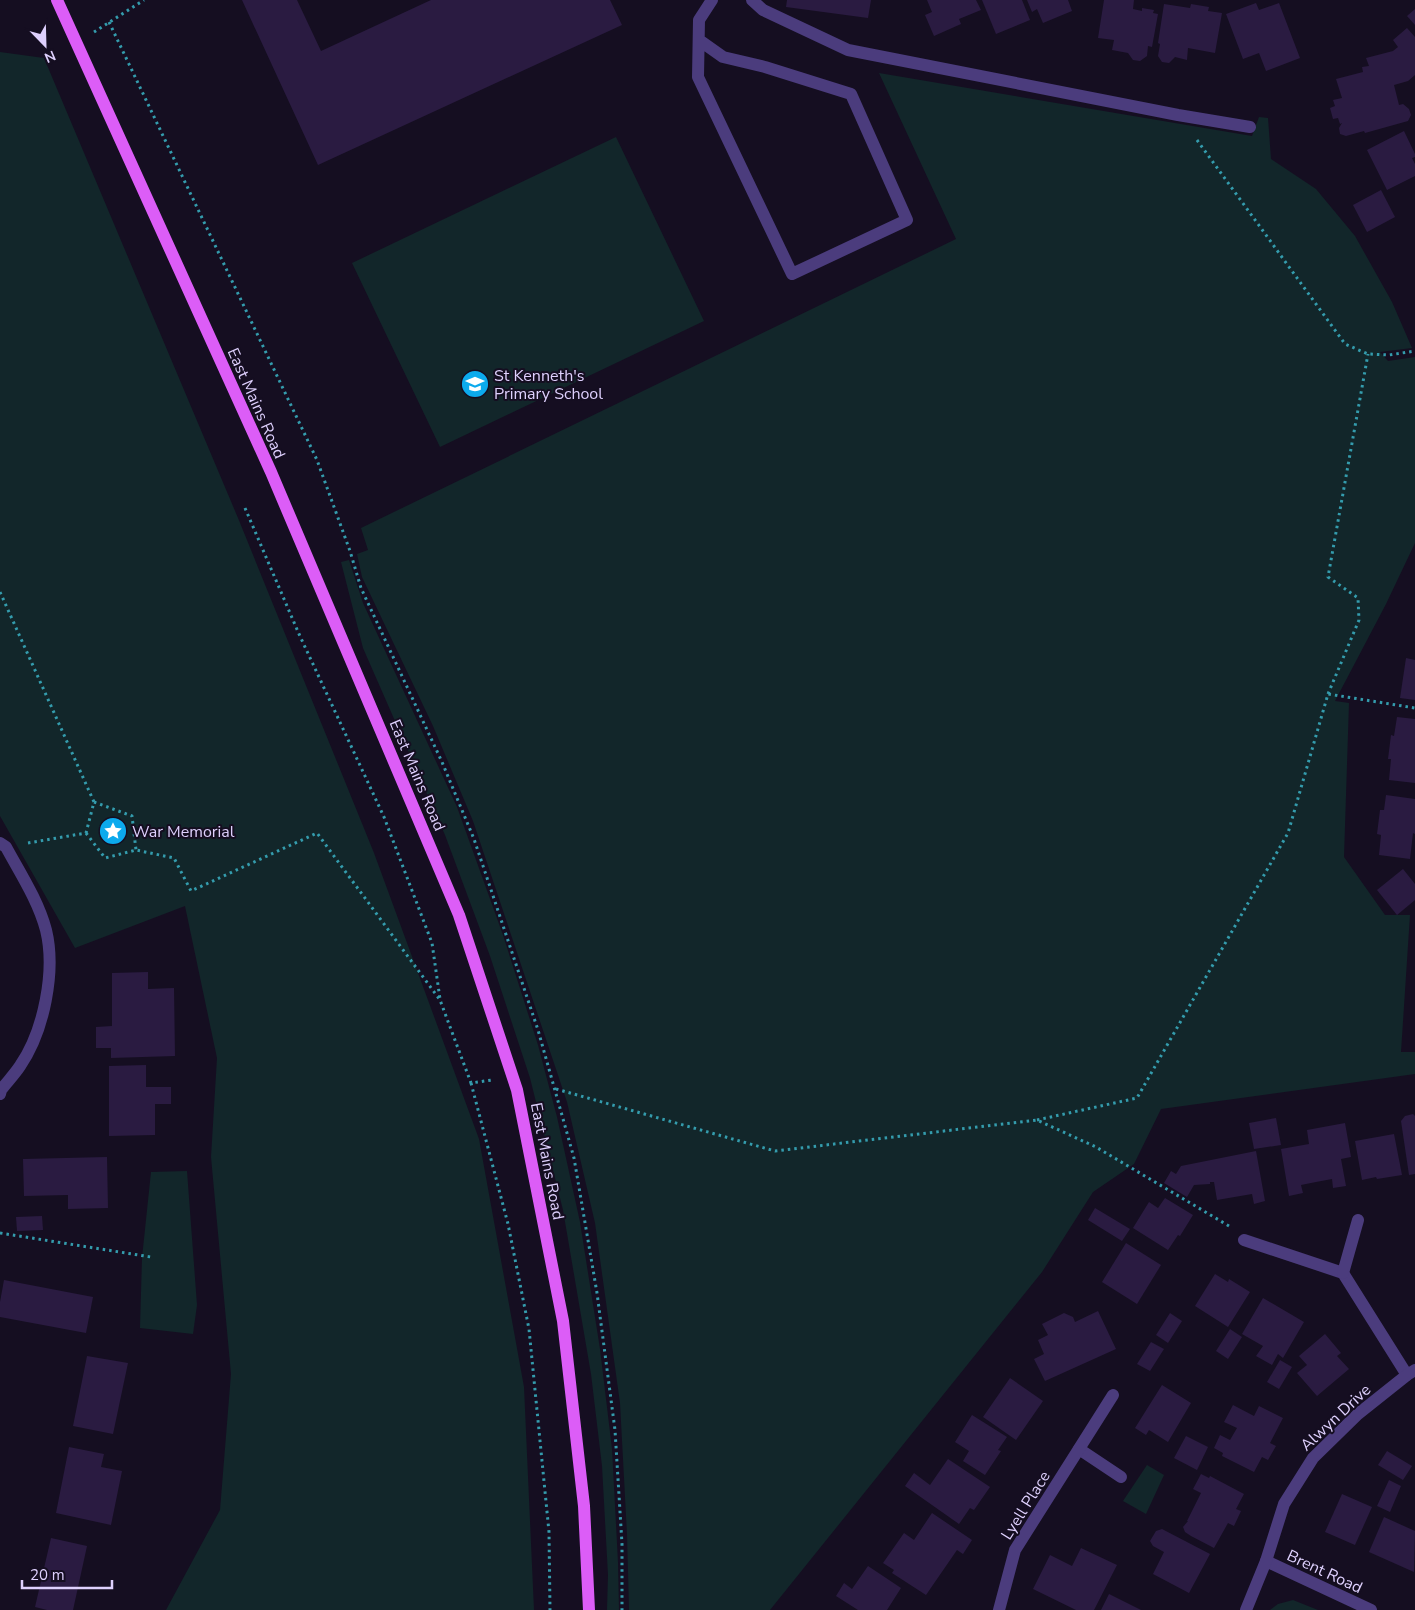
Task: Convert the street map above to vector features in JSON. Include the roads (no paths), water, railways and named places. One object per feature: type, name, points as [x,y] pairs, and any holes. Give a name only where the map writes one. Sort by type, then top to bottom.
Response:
[{"type":"main road","name":"East Mains Road","points":[[57,0],[271,472],[459,915],[513,1077],[563,1321],[584,1506],[589,1610]]},
{"type":"street","points":[[699,40],[723,57],[764,67],[851,94],[907,220],[792,274],[698,77],[699,20],[712,0]]},
{"type":"street","points":[[752,0],[763,10],[848,50],[1178,115],[1250,127]]},
{"type":"street","points":[[0,1092],[21,1065],[37,1034],[46,997],[50,962],[46,930],[33,896],[3,845]]},
{"type":"street","points":[[1343,1273],[1358,1220]]},
{"type":"street","points":[[1244,1240],[1343,1273],[1411,1373]]},
{"type":"street","name":"Alwyn Drive","points":[[1246,1610],[1266,1561],[1284,1504],[1313,1458],[1358,1414],[1411,1373]]},
{"type":"street","name":"Lyell Place","points":[[999,1610],[1015,1550],[1114,1395]]},
{"type":"street","points":[[1079,1449],[1121,1477]]},
{"type":"street","name":"Brent Road","points":[[1266,1561],[1371,1610]]},
{"type":"place","name":"St Kenneth's Primary School","points":[[475,384]]},
{"type":"place","name":"War Memorial","points":[[113,831]]}]
